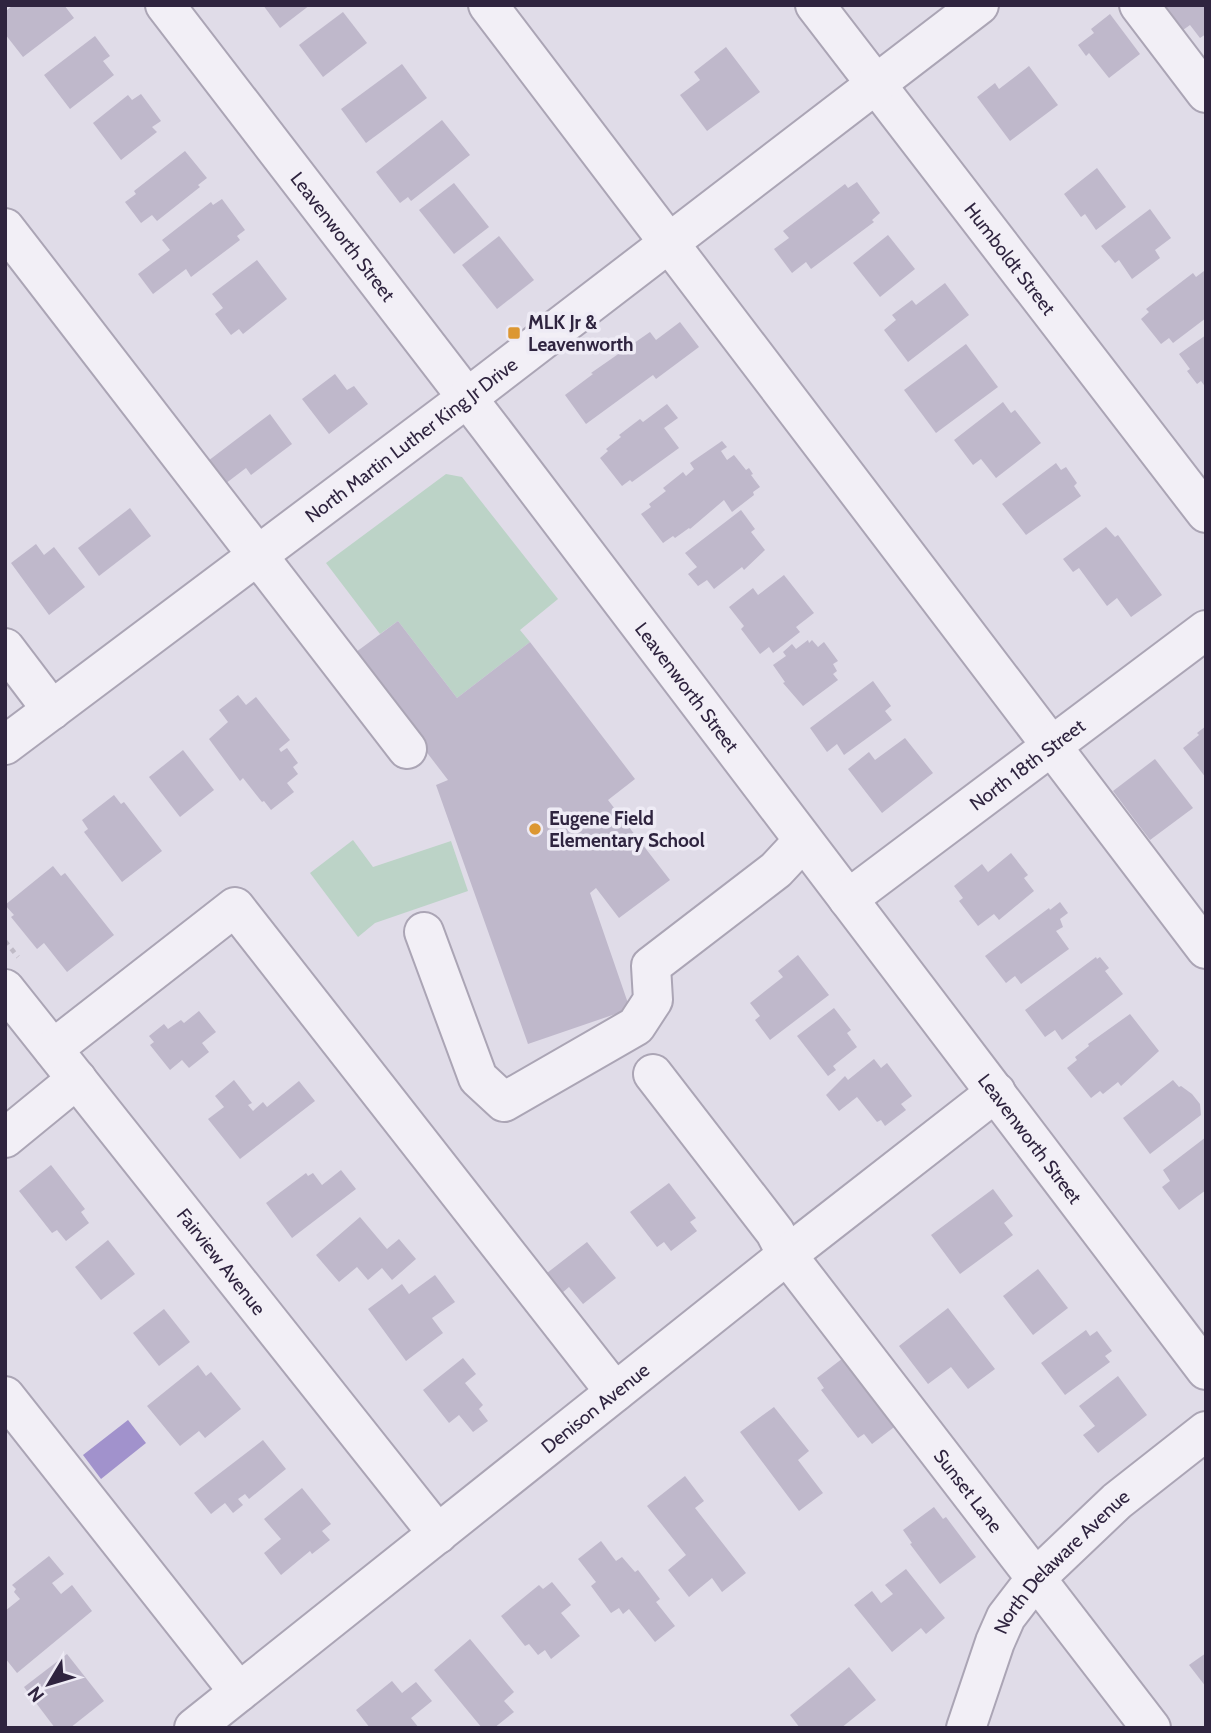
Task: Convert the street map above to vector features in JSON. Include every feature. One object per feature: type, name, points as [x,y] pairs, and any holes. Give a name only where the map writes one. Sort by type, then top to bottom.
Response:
[{"type":"street","name":"Leavenworth Street","points":[[165,5],[1206,1370]]},
{"type":"street","points":[[488,5],[1206,949]]},
{"type":"street","name":"Humboldt Street","points":[[815,5],[1206,513]]},
{"type":"street","name":"North Martin Luther King Jr Drive","points":[[5,745],[467,398],[979,5]]},
{"type":"street","points":[[1139,5],[1206,93]]},
{"type":"street","points":[[5,228],[407,749]]},
{"type":"street","name":"North 18th Street","points":[[848,899],[1206,630]]},
{"type":"street","points":[[5,648],[52,710]]},
{"type":"street","points":[[424,932],[478,1078],[504,1102],[636,1026],[653,1000],[651,966],[776,870],[803,841]]},
{"type":"street","points":[[53,1049],[235,907],[615,1392]]},
{"type":"street","name":"Fairview Avenue","points":[[5,989],[438,1534]]},
{"type":"street","name":"Sunset Lane","points":[[653,1074],[775,1232],[787,1255],[1151,1728]]},
{"type":"street","points":[[5,1138],[77,1079]]},
{"type":"street","name":"Denison Avenue","points":[[194,1728],[787,1255],[996,1092]]},
{"type":"street","points":[[5,1396],[239,1692]]},
{"type":"street","name":"North Delaware Avenue","points":[[966,1728],[1006,1617],[1037,1578],[1117,1501],[1206,1431]]},
{"type":"green space","points":[[446,474],[462,477],[558,599],[520,630],[530,642],[457,698],[398,621],[380,634],[326,563]]},
{"type":"green space","points":[[353,840],[373,867],[451,841],[468,891],[375,923],[358,937],[310,873]]},
{"type":"shaded area","points":[[128,1420],[146,1443],[101,1479],[83,1455]]},
{"type":"building","points":[[13,5],[64,5],[74,18],[23,57],[5,34],[5,12]]},
{"type":"building","points":[[263,5],[310,5],[280,28]]},
{"type":"building","points":[[1165,5],[1206,5],[1206,34],[1200,38],[1190,25],[1183,30]]},
{"type":"building","points":[[343,12],[367,43],[323,77],[299,45]]},
{"type":"building","points":[[1110,14],[1140,54],[1109,78],[1089,53],[1086,56],[1078,45],[1094,33],[1091,29]]},
{"type":"building","points":[[95,36],[110,56],[103,61],[114,75],[70,109],[44,75]]},
{"type":"building","points":[[726,47],[760,92],[707,131],[680,95],[700,80],[694,72]]},
{"type":"building","points":[[402,64],[427,98],[366,143],[341,109]]},
{"type":"building","points":[[1029,66],[1058,105],[1010,141],[977,97],[995,83],[999,89]]},
{"type":"building","points":[[141,94],[161,121],[152,127],[157,132],[121,160],[93,123],[128,95],[132,100]]},
{"type":"building","points":[[442,120],[470,155],[411,201],[408,197],[400,203],[376,172]]},
{"type":"building","points":[[185,151],[207,178],[198,185],[200,187],[157,221],[152,215],[141,223],[125,202],[136,194],[134,191]]},
{"type":"building","points":[[1097,168],[1126,207],[1096,230],[1085,214],[1081,217],[1064,194]]},
{"type":"building","points":[[857,182],[880,213],[872,220],[874,222],[811,269],[806,262],[792,273],[774,249],[789,238],[783,231],[845,184],[848,188]]},
{"type":"building","points":[[454,183],[489,227],[454,254],[419,210]]},
{"type":"building","points":[[222,199],[245,230],[237,236],[240,240],[191,277],[186,269],[153,294],[138,274],[170,250],[162,240],[211,202],[213,205]]},
{"type":"building","points":[[1150,209],[1171,238],[1155,250],[1160,258],[1132,279],[1119,260],[1115,263],[1101,246]]},
{"type":"building","points":[[888,235],[915,269],[880,297],[853,263]]},
{"type":"building","points":[[499,236],[534,280],[497,309],[462,265]]},
{"type":"building","points":[[257,260],[287,299],[243,334],[239,329],[231,335],[215,314],[223,308],[212,294]]},
{"type":"building","points":[[1204,271],[1206,318],[1173,343],[1169,338],[1161,344],[1141,319],[1149,312],[1146,309],[1193,273],[1196,277]]},
{"type":"building","points":[[945,283],[969,315],[908,362],[884,330],[896,320],[892,315],[912,300],[916,305]]},
{"type":"building","points":[[680,322],[699,347],[656,379],[653,375],[586,424],[565,395],[593,374],[591,373],[650,332],[656,340]]},
{"type":"building","points":[[1206,335],[1206,388],[1201,381],[1197,384],[1179,354]]},
{"type":"building","points":[[966,344],[998,387],[936,433],[904,390]]},
{"type":"building","points":[[335,374],[347,390],[354,386],[368,404],[329,434],[302,399]]},
{"type":"building","points":[[1003,402],[1011,413],[1015,410],[1041,443],[996,478],[981,459],[973,465],[954,440]]},
{"type":"building","points":[[667,404],[678,418],[664,428],[679,448],[632,482],[630,480],[622,486],[600,458],[608,451],[606,449],[621,437],[619,435],[640,419],[643,422]]},
{"type":"building","points":[[270,414],[292,444],[251,475],[246,468],[221,487],[204,464]]},
{"type":"building","points":[[722,441],[727,447],[721,451],[727,460],[734,455],[746,470],[749,468],[760,487],[732,512],[724,500],[690,529],[663,543],[641,514],[666,491],[663,488],[683,472],[686,476],[694,469],[690,463]]},
{"type":"building","points":[[1056,463],[1061,470],[1066,467],[1077,483],[1074,486],[1081,496],[1026,535],[1002,504]]},
{"type":"building","points":[[130,508],[151,536],[99,576],[78,548]]},
{"type":"building","points":[[741,510],[755,529],[751,532],[765,550],[744,570],[742,567],[714,589],[707,580],[698,586],[688,574],[697,567],[685,553]]},
{"type":"building","points":[[1106,527],[1115,537],[1118,535],[1162,595],[1131,617],[1117,598],[1107,606],[1079,568],[1073,572],[1063,559]]},
{"type":"building","points":[[36,544],[44,555],[54,547],[85,587],[49,615],[11,563]]},
{"type":"building","points":[[784,575],[814,613],[796,627],[800,632],[773,653],[769,647],[760,654],[729,607],[753,588],[758,595]]},
{"type":"building","points":[[398,621],[457,698],[530,642],[635,779],[608,800],[670,880],[619,918],[596,888],[590,893],[630,1009],[528,1044],[436,785],[448,780],[352,655]]},
{"type":"building","points":[[808,640],[809,643],[812,640],[818,647],[824,642],[838,661],[833,664],[837,671],[833,674],[838,680],[803,706],[783,683],[785,682],[773,665],[786,656],[783,652],[792,644],[796,649]]},
{"type":"building","points":[[873,681],[891,706],[885,711],[892,720],[844,755],[837,744],[827,752],[810,728]]},
{"type":"building","points":[[238,695],[246,705],[256,697],[290,740],[279,749],[281,752],[287,748],[298,763],[293,767],[298,774],[287,783],[294,792],[271,810],[243,778],[240,781],[209,739],[228,722],[219,710]]},
{"type":"building","points":[[1206,726],[1206,778],[1183,748]]},
{"type":"building","points":[[905,738],[933,773],[882,813],[848,769],[869,752],[875,760]]},
{"type":"building","points":[[183,750],[214,790],[180,817],[149,777]]},
{"type":"building","points":[[1155,759],[1193,808],[1150,840],[1113,791]]},
{"type":"building","points":[[114,795],[121,804],[124,802],[162,851],[122,882],[84,832],[88,829],[82,820]]},
{"type":"building","points":[[1011,853],[1028,875],[1024,878],[1034,891],[999,920],[994,914],[978,926],[959,901],[963,898],[954,886],[982,864],[988,872]]},
{"type":"building","points":[[53,866],[61,876],[65,873],[114,935],[67,972],[44,943],[37,949],[11,917],[14,915],[5,905]]},
{"type":"building","points":[[1060,902],[1068,913],[1060,919],[1063,927],[1056,931],[1069,949],[1021,984],[1015,976],[1006,983],[985,956]]},
{"type":"building","points":[[798,955],[829,995],[770,1040],[755,1020],[760,1016],[750,1003],[783,977],[778,971]]},
{"type":"building","points":[[1096,957],[1100,957],[1109,968],[1105,971],[1123,994],[1062,1040],[1055,1030],[1045,1037],[1025,1010]]},
{"type":"building","points":[[834,1008],[851,1030],[847,1033],[857,1047],[833,1066],[836,1070],[828,1076],[797,1036]]},
{"type":"building","points":[[199,1011],[216,1032],[202,1043],[209,1052],[189,1068],[182,1060],[170,1070],[150,1045],[154,1042],[149,1036],[164,1024],[168,1029],[181,1020],[184,1023]]},
{"type":"building","points":[[1130,1014],[1159,1051],[1121,1086],[1118,1082],[1103,1094],[1100,1091],[1091,1098],[1067,1068],[1077,1060],[1075,1057],[1089,1046],[1088,1044]]},
{"type":"building","points":[[874,1059],[881,1068],[887,1063],[912,1096],[901,1104],[906,1110],[885,1126],[881,1120],[877,1122],[857,1097],[839,1111],[826,1095],[845,1076],[848,1080]]},
{"type":"building","points":[[234,1080],[252,1103],[248,1105],[253,1111],[263,1102],[267,1107],[299,1081],[315,1101],[240,1159],[208,1119],[224,1107],[215,1096]]},
{"type":"building","points":[[1173,1080],[1192,1094],[1200,1104],[1201,1115],[1150,1154],[1123,1118]]},
{"type":"building","points":[[1206,1137],[1206,1190],[1179,1210],[1162,1187],[1170,1181],[1163,1170]]},
{"type":"building","points":[[51,1165],[85,1209],[81,1212],[89,1223],[66,1241],[57,1230],[52,1233],[19,1191]]},
{"type":"building","points":[[341,1170],[356,1189],[292,1238],[266,1203],[306,1173],[308,1176],[313,1173],[322,1185]]},
{"type":"building","points":[[669,1183],[696,1218],[690,1222],[697,1231],[671,1251],[664,1242],[657,1247],[630,1212]]},
{"type":"building","points":[[993,1189],[1013,1216],[1004,1223],[1013,1235],[960,1274],[931,1235]]},
{"type":"building","points":[[360,1217],[387,1249],[399,1239],[416,1259],[392,1280],[382,1268],[368,1280],[357,1267],[339,1282],[316,1255]]},
{"type":"building","points":[[108,1240],[135,1274],[101,1300],[75,1267]]},
{"type":"building","points":[[587,1242],[616,1278],[583,1304],[569,1287],[562,1293],[547,1273]]},
{"type":"building","points":[[1038,1269],[1068,1308],[1033,1335],[1003,1296]]},
{"type":"building","points":[[435,1275],[455,1302],[432,1318],[443,1333],[406,1361],[368,1309],[402,1284],[409,1294]]},
{"type":"building","points":[[948,1308],[995,1369],[968,1389],[951,1367],[928,1384],[899,1346]]},
{"type":"building","points":[[164,1309],[190,1342],[159,1366],[133,1333]]},
{"type":"building","points":[[1086,1330],[1090,1336],[1097,1331],[1112,1351],[1105,1356],[1110,1362],[1065,1395],[1041,1363]]},
{"type":"building","points":[[847,1355],[902,1421],[872,1444],[864,1434],[858,1438],[821,1390],[824,1388],[817,1378]]},
{"type":"building","points":[[463,1358],[476,1374],[465,1383],[483,1405],[479,1409],[488,1421],[473,1432],[459,1415],[449,1423],[423,1390]]},
{"type":"building","points":[[198,1365],[206,1376],[211,1372],[241,1409],[205,1438],[199,1431],[180,1446],[147,1406]]},
{"type":"building","points":[[1118,1376],[1147,1415],[1098,1453],[1083,1435],[1095,1426],[1079,1406]]},
{"type":"building","points":[[774,1407],[809,1451],[798,1460],[823,1493],[799,1511],[740,1432]]},
{"type":"building","points":[[263,1440],[286,1469],[249,1499],[245,1494],[238,1499],[243,1505],[233,1513],[225,1503],[211,1514],[194,1493]]},
{"type":"building","points":[[685,1476],[704,1501],[695,1508],[746,1573],[722,1592],[712,1578],[689,1597],[668,1570],[686,1555],[647,1506]]},
{"type":"building","points":[[302,1488],[331,1524],[322,1531],[330,1540],[312,1554],[310,1551],[281,1575],[264,1553],[281,1539],[264,1519]]},
{"type":"building","points":[[934,1507],[943,1519],[946,1517],[976,1557],[940,1584],[910,1544],[912,1543],[903,1530]]},
{"type":"building","points":[[601,1541],[616,1561],[622,1557],[635,1572],[638,1570],[660,1599],[656,1602],[675,1626],[655,1642],[629,1609],[623,1614],[619,1608],[611,1613],[591,1586],[596,1582],[578,1559]]},
{"type":"building","points":[[49,1556],[64,1574],[52,1583],[61,1594],[72,1585],[92,1611],[17,1673],[5,1658],[5,1611],[20,1599],[12,1585]]},
{"type":"building","points":[[906,1569],[945,1618],[926,1634],[921,1628],[892,1652],[854,1605],[872,1591],[881,1603],[893,1594],[885,1585]]},
{"type":"building","points":[[552,1582],[571,1605],[561,1613],[580,1636],[551,1659],[545,1650],[538,1655],[529,1644],[525,1646],[501,1616],[539,1585],[543,1589]]},
{"type":"building","points":[[470,1639],[514,1692],[504,1701],[514,1712],[494,1728],[482,1728],[434,1670]]},
{"type":"building","points":[[1206,1653],[1206,1687],[1189,1665]]},
{"type":"building","points":[[67,1654],[104,1701],[70,1728],[55,1728],[24,1687]]},
{"type":"building","points":[[849,1667],[876,1700],[841,1728],[800,1728],[790,1715]]},
{"type":"building","points":[[392,1681],[402,1693],[416,1682],[432,1701],[411,1718],[419,1728],[370,1728],[356,1710]]},
{"type":"place","name":"MLK Jr & Leavenworth","points":[[514,333]]},
{"type":"place","name":"Eugene Field Elementary School","points":[[535,829]]}]
